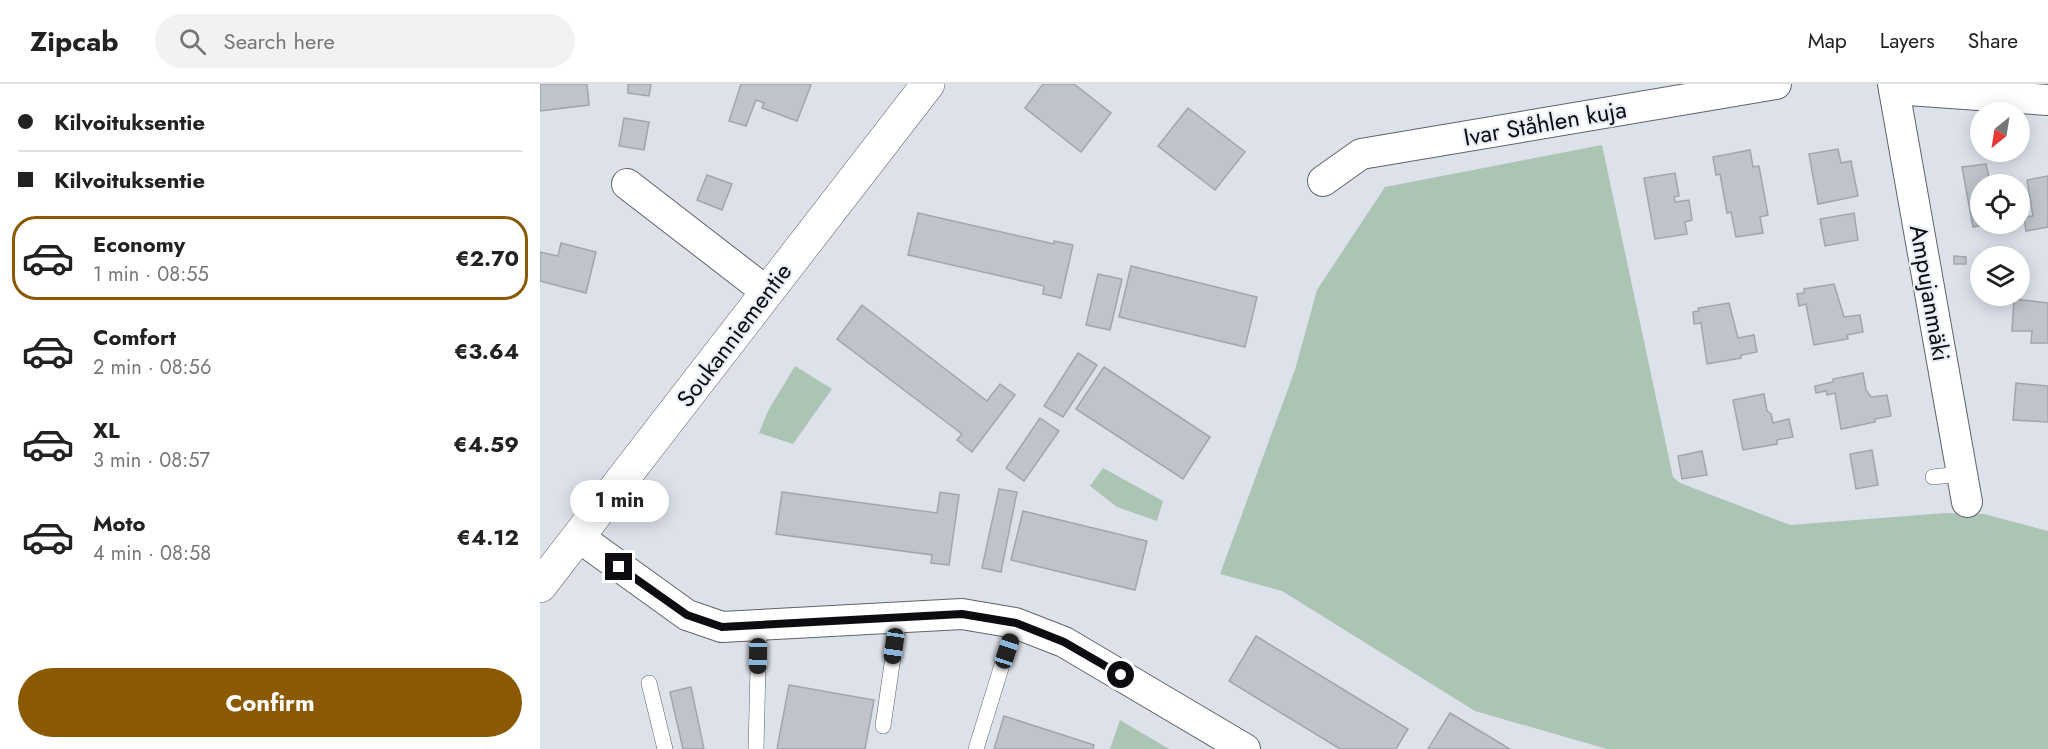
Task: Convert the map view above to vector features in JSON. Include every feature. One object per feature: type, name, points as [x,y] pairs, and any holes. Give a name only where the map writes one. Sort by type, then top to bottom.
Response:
[{"type":"street","name":"Soukanniementie","points":[[540,586],[580,538],[928,84]]},
{"type":"street","name":"Ivar Ståhlen kuja","points":[[1323,181],[1361,154],[1776,84]]},
{"type":"street","points":[[1893,86],[2048,100]]},
{"type":"street","name":"Ampujanmäki","points":[[1893,86],[1954,484]]},
{"type":"street","points":[[627,184],[767,292]]},
{"type":"street","points":[[580,538],[687,615],[722,627],[962,614],[1016,623],[1064,642],[1245,749]]},
{"type":"lane","points":[[883,726],[899,616]]},
{"type":"lane","points":[[976,749],[1016,623]]},
{"type":"lane","points":[[756,749],[759,625]]},
{"type":"lane","points":[[649,683],[665,749]]},
{"type":"green space","points":[[1602,145],[1673,477],[1680,483],[1790,525],[1946,513],[1984,514],[2048,531],[2048,749],[1607,749],[1475,711],[1282,591],[1220,574],[1295,370],[1317,290],[1385,187]]},
{"type":"green space","points":[[795,366],[832,389],[793,444],[759,433],[768,411]]},
{"type":"green space","points":[[1103,468],[1163,501],[1157,521],[1117,507],[1090,486]]},
{"type":"green space","points":[[1120,720],[1169,749],[1110,749]]},
{"type":"building","points":[[540,84],[587,84],[589,105],[540,111]]},
{"type":"building","points":[[628,84],[651,84],[649,96],[628,93]]},
{"type":"building","points":[[741,84],[811,85],[797,121],[762,108],[764,103],[756,100],[746,126],[729,121]]},
{"type":"building","points":[[1043,84],[1074,84],[1111,113],[1081,152],[1025,108]]},
{"type":"building","points":[[1188,108],[1245,152],[1215,190],[1158,146]]},
{"type":"building","points":[[624,118],[649,122],[644,150],[619,146]]},
{"type":"building","points":[[1838,149],[1841,163],[1851,161],[1858,196],[1818,204],[1809,154]]},
{"type":"building","points":[[1750,150],[1753,167],[1759,166],[1768,215],[1760,217],[1763,233],[1736,237],[1731,212],[1727,213],[1720,174],[1716,175],[1713,157]]},
{"type":"building","points":[[1986,164],[1988,174],[1970,174],[1970,211],[1962,167]]},
{"type":"building","points":[[1675,173],[1679,196],[1674,197],[1675,202],[1689,200],[1692,220],[1685,222],[1687,234],[1655,239],[1644,178]]},
{"type":"building","points":[[707,175],[732,184],[722,210],[697,200]]},
{"type":"building","points":[[2048,176],[2048,227],[2030,230],[2030,216],[2033,216],[2030,179]]},
{"type":"building","points":[[918,213],[1054,244],[1054,241],[1073,245],[1061,298],[1043,294],[1044,286],[908,255]]},
{"type":"building","points":[[1854,213],[1858,240],[1825,246],[1820,219]]},
{"type":"building","points":[[561,243],[596,252],[586,293],[540,281],[540,252],[558,256]]},
{"type":"building","points":[[1954,256],[1966,257],[1966,264],[1954,264]]},
{"type":"building","points":[[1131,266],[1257,297],[1245,347],[1119,317]]},
{"type":"building","points":[[1098,274],[1122,279],[1110,330],[1086,325]]},
{"type":"building","points":[[1834,284],[1844,317],[1860,315],[1863,332],[1847,335],[1848,339],[1814,345],[1806,304],[1799,306],[1797,294],[1804,293],[1804,289]]},
{"type":"building","points":[[2030,301],[2048,303],[2048,343],[2031,343],[2032,331],[2012,331],[2014,306],[2030,306]]},
{"type":"building","points":[[1729,303],[1738,338],[1754,335],[1757,352],[1741,355],[1741,358],[1707,364],[1701,323],[1694,324],[1693,312],[1699,311],[1698,308]]},
{"type":"building","points":[[862,305],[987,401],[1000,384],[1015,395],[972,452],[957,440],[962,434],[837,339]]},
{"type":"building","points":[[1078,353],[1097,365],[1063,417],[1044,406]]},
{"type":"building","points":[[1104,367],[1210,437],[1183,479],[1076,409]]},
{"type":"building","points":[[1863,373],[1866,390],[1871,397],[1887,395],[1891,416],[1841,429],[1835,393],[1827,395],[1826,391],[1816,393],[1815,386],[1833,382],[1833,379]]},
{"type":"building","points":[[2016,383],[2048,386],[2048,422],[2013,420]]},
{"type":"building","points":[[1764,394],[1767,411],[1771,414],[1773,423],[1789,419],[1793,437],[1777,440],[1777,444],[1743,450],[1733,400]]},
{"type":"building","points":[[1040,418],[1059,431],[1024,481],[1006,468]]},
{"type":"building","points":[[1872,450],[1878,485],[1856,489],[1850,454]]},
{"type":"building","points":[[1702,451],[1707,475],[1682,479],[1678,456]]},
{"type":"building","points":[[999,489],[1017,492],[1001,572],[982,568]]},
{"type":"building","points":[[782,492],[937,513],[940,492],[959,495],[949,565],[931,563],[932,555],[776,534]]},
{"type":"building","points":[[1023,511],[1147,541],[1135,590],[1011,560]]},
{"type":"building","points":[[1256,636],[1408,729],[1396,749],[1340,749],[1229,681]]},
{"type":"building","points":[[789,685],[874,700],[865,749],[777,749]]},
{"type":"building","points":[[691,687],[704,749],[683,749],[670,692]]},
{"type":"building","points":[[1450,713],[1510,749],[1428,749]]},
{"type":"building","points":[[1004,716],[1094,745],[1093,749],[994,749]]},
{"type":"route","points":[[619,567],[687,615],[722,627],[910,615],[962,614],[1016,623],[1064,642],[1121,675]]}]
